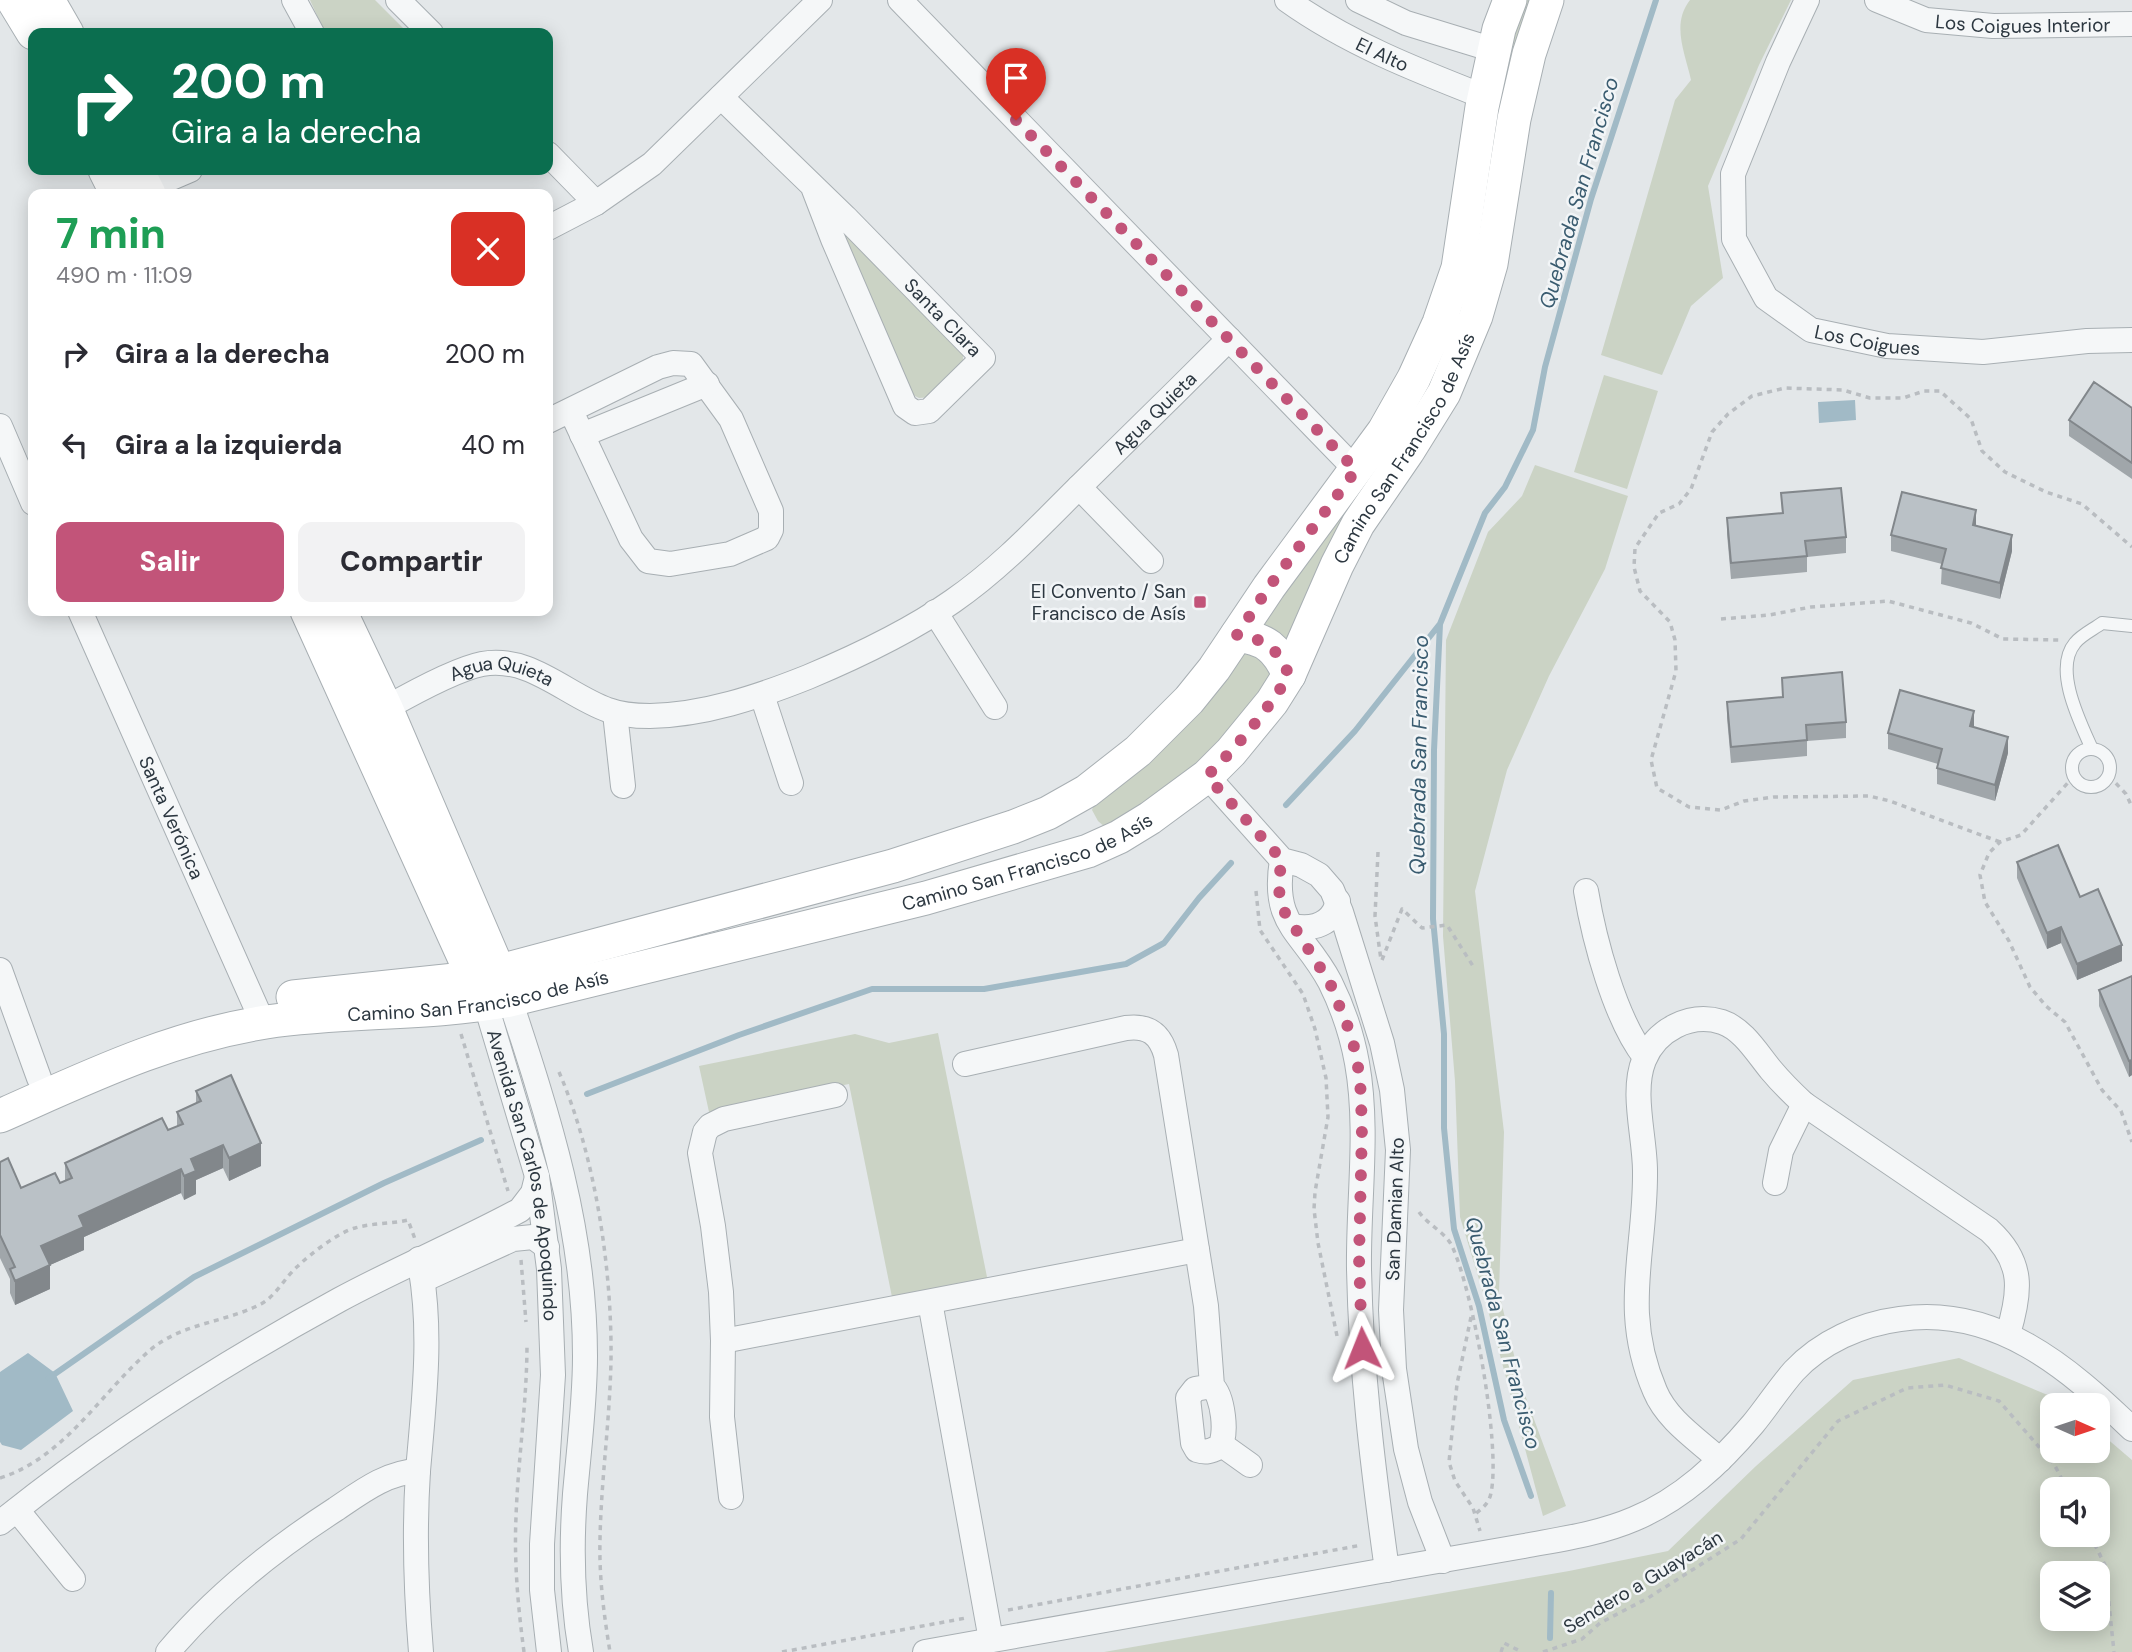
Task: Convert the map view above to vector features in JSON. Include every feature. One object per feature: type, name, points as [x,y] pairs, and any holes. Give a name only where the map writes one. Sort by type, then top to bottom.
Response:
[{"type":"main road","points":[[13,0],[30,28]]},
{"type":"main road","points":[[48,0],[64,28]]},
{"type":"main road","name":"Camino San Francisco de Asís","points":[[493,989],[1013,827],[1048,813],[1087,791],[1161,729],[1214,669],[1269,587],[1384,431],[1414,378],[1439,323],[1458,268],[1494,50],[1510,0]]},
{"type":"main road","name":"Camino San Francisco de Asís","points":[[0,1095],[148,1031],[259,1012],[493,989],[862,913],[1031,869],[1088,851],[1119,837],[1179,798],[1207,776],[1253,727],[1272,702],[1289,675],[1336,565],[1358,524],[1408,452],[1444,393],[1476,316],[1491,264],[1514,119],[1547,0]]},
{"type":"main road","points":[[114,175],[137,188]]},
{"type":"main road","name":"Avenida San Carlos de Apoquindo","points":[[309,616],[493,989]]},
{"type":"main road","name":"Avenida San Carlos de Apoquindo","points":[[343,616],[386,708],[493,989]]},
{"type":"main road","points":[[1237,635],[1254,637],[1270,645],[1282,658],[1289,675]]},
{"type":"main road","points":[[1087,791],[1085,807],[1091,823],[1103,834],[1119,837]]},
{"type":"main road","points":[[849,878],[862,913]]},
{"type":"main road","name":"Camino San Francisco de Asís","points":[[0,1116],[154,1049],[214,1032],[259,1012]]},
{"type":"street","points":[[294,0],[309,28]]},
{"type":"street","points":[[399,0],[426,28]]},
{"type":"street","points":[[553,225],[596,203],[652,164],[820,0]]},
{"type":"street","points":[[900,0],[1356,470]]},
{"type":"street","name":"El Alto","points":[[1287,0],[1376,52],[1485,97]]},
{"type":"street","name":"El Alto","points":[[1358,0],[1406,23],[1494,50]]},
{"type":"street","name":"Los Coigues","points":[[1807,0],[1778,62],[1733,174],[1734,239],[1766,298],[1811,330],[1887,346],[1983,352],[2087,341],[2132,340]]},
{"type":"street","name":"Los Coigues Interior","points":[[1877,0],[1926,20],[1993,26],[2132,24]]},
{"type":"street","name":"Santa Clara","points":[[721,97],[768,140],[983,358],[929,411],[915,413],[905,406],[813,187]]},
{"type":"street","points":[[553,159],[596,203]]},
{"type":"street","points":[[137,188],[175,175]]},
{"type":"street","name":"Agua Quieta","points":[[386,708],[481,664],[500,663],[529,668],[615,713],[639,716],[678,714],[723,705],[762,695],[835,666],[935,612],[992,571],[1229,339]]},
{"type":"street","points":[[553,419],[658,367],[673,363],[691,364],[731,419],[771,511],[771,530],[767,538],[730,554],[670,564],[648,561],[631,539],[571,411]]},
{"type":"street","points":[[582,435],[707,384]]},
{"type":"street","points":[[0,426],[28,491]]},
{"type":"street","points":[[1079,487],[1151,561]]},
{"type":"street","points":[[935,612],[995,707]]},
{"type":"street","name":"Santa Verónica","points":[[82,616],[259,1012]]},
{"type":"street","points":[[762,695],[790,783]]},
{"type":"street","points":[[615,713],[623,786]]},
{"type":"street","name":"San Damian Alto","points":[[1207,776],[1282,860],[1301,865],[1319,875],[1332,890],[1338,901],[1382,1044],[1392,1090],[1398,1150],[1391,1310],[1394,1369],[1406,1448],[1420,1502],[1443,1561]]},
{"type":"street","name":"San Damian Alto","points":[[1282,860],[1280,901],[1285,916],[1330,983],[1352,1037],[1360,1077],[1362,1127],[1359,1258],[1363,1368],[1387,1570]]},
{"type":"street","points":[[1586,891],[1610,983],[1631,1037],[1645,1057]]},
{"type":"street","points":[[1292,926],[1310,927],[1323,924],[1335,914],[1338,901]]},
{"type":"street","points":[[0,970],[39,1078]]},
{"type":"street","name":"Avenida San Carlos de Apoquindo","points":[[493,989],[537,1176],[547,1247],[553,1375],[542,1544],[542,1590],[549,1652]]},
{"type":"street","name":"Avenida San Carlos de Apoquindo","points":[[493,989],[557,1149],[578,1245],[584,1304],[585,1355],[573,1540],[581,1652]]},
{"type":"street","points":[[1720,1460],[1676,1421],[1660,1402],[1639,1341],[1636,1286],[1645,1172],[1638,1091],[1645,1057],[1656,1041],[1683,1022],[1702,1019],[1729,1025],[1745,1038],[1779,1080],[1804,1104],[2000,1240],[2013,1261],[2017,1284],[2015,1308],[2008,1334]]},
{"type":"street","points":[[965,1065],[1126,1028],[1145,1028],[1157,1035],[1166,1055],[1210,1335],[1212,1386],[1195,1390],[1188,1398],[1194,1443],[1197,1450],[1206,1452],[1222,1445],[1250,1465]]},
{"type":"street","points":[[731,1497],[722,1417],[723,1341],[718,1257],[700,1153],[705,1132],[710,1126],[724,1119],[835,1095]]},
{"type":"street","points":[[1775,1182],[1781,1151],[1804,1104]]},
{"type":"street","points":[[421,1270],[528,1202],[537,1176]]},
{"type":"street","points":[[73,1579],[8,1516],[98,1448],[239,1357],[340,1300],[518,1238],[533,1237],[547,1247]]},
{"type":"street","points":[[723,1341],[1197,1250]]},
{"type":"street","points":[[421,1270],[426,1388],[416,1527],[416,1593],[421,1652]]},
{"type":"street","points":[[930,1302],[991,1640]]},
{"type":"street","points":[[925,1652],[1443,1561],[1616,1526],[1646,1514],[1676,1496],[1720,1460],[1797,1368],[1827,1345],[1856,1331],[1903,1318],[1937,1317],[1978,1323],[2008,1334],[2049,1358],[2132,1429]]},
{"type":"street","points":[[168,1652],[221,1596],[283,1545],[369,1487],[401,1473],[418,1471]]},
{"type":"lane","points":[[2092,749],[2070,699],[2067,662],[2074,643],[2102,623],[2132,626]]},
{"type":"lane","points":[[2085,749],[2092,749],[2108,757],[2109,776],[2101,785],[2088,787],[2077,781],[2072,770],[2075,757],[2085,749]]},
{"type":"path","points":[[2000,842],[1869,796],[1774,797],[1744,801],[1721,810],[1689,807],[1657,788],[1651,760],[1676,671],[1675,640],[1670,622],[1640,591],[1634,567],[1636,548],[1659,513],[1679,504],[1691,489],[1712,432],[1728,414],[1752,396],[1785,388],[1843,390],[1870,398],[1903,398],[1924,391],[1940,391],[1971,419],[1982,450],[2005,472],[2046,492],[2082,504],[2132,547]]},
{"type":"path","points":[[1720,619],[1769,615],[1811,607],[1888,601],[1971,623],[2003,639],[2057,639],[2074,643]]},
{"type":"path","points":[[2074,776],[2021,835],[2000,842],[1989,853],[1980,875],[1985,902],[2009,941],[2030,987],[2046,1006],[2065,1022],[2102,1090],[2120,1111],[2132,1142]]},
{"type":"path","points":[[2109,776],[2126,794],[2132,807]]},
{"type":"path","points":[[1378,852],[1376,916],[1381,961]]},
{"type":"path","points":[[1256,885],[1260,930],[1303,994],[1315,1029],[1326,1078],[1328,1117],[1314,1209],[1338,1344]]},
{"type":"path","points":[[1428,927],[1447,925],[1473,967]]},
{"type":"path","points":[[461,1032],[514,1213]]},
{"type":"path","points":[[1418,1210],[1423,1218],[1450,1242],[1458,1260],[1471,1313],[1490,1424],[1493,1477],[1489,1501],[1475,1514]]},
{"type":"path","points":[[0,1478],[31,1464],[77,1429],[134,1366],[162,1340],[178,1331],[263,1303],[295,1268],[346,1232],[363,1226],[408,1220],[415,1240],[426,1235]]},
{"type":"path","points":[[518,1238],[527,1344],[516,1530],[516,1577],[524,1652]]},
{"type":"path","points":[[1471,1313],[1457,1384],[1449,1455],[1455,1481],[1475,1514],[1481,1533],[1472,1533]]},
{"type":"path","name":"Sendero a Guayacán","points":[[1543,1652],[1582,1639],[1600,1623],[1648,1598],[1741,1539],[1838,1420],[1907,1388],[1945,1385],[1999,1401],[2054,1464],[2061,1477]]},
{"type":"path","points":[[782,1652],[1363,1545],[1361,1533]]},
{"type":"path","points":[[2096,1547],[2105,1565],[2114,1652]]},
{"type":"path","points":[[1501,1652],[1504,1643],[1522,1652]]},
{"type":"shaded area","points":[[310,0],[375,0],[403,28],[323,28]]},
{"type":"shaded area","points":[[1526,0],[1533,0],[1460,330],[1292,646],[1254,629],[1368,475],[1493,121],[1507,60]]},
{"type":"shaded area","points":[[1690,0],[1791,0],[1759,65],[1708,186],[1723,278],[1691,306],[1662,375],[1601,355],[1675,100],[1691,80],[1680,29],[1684,9]]},
{"type":"shaded area","points":[[849,235],[963,348],[963,365],[932,397],[919,398],[909,393],[842,241]]},
{"type":"shaded area","points":[[1604,375],[1658,391],[1627,489],[1574,472]]},
{"type":"shaded area","points":[[1535,465],[1628,496],[1605,569],[1549,676],[1507,770],[1475,891],[1504,1132],[1499,1293],[1521,1384],[1566,1506],[1543,1516],[1485,1299],[1460,1217],[1455,1081],[1443,936],[1446,640],[1488,532],[1522,496]]},
{"type":"shaded area","points":[[1259,652],[1273,676],[1212,758],[1106,828],[1098,821],[1092,810],[1097,795],[1236,654]]},
{"type":"shaded area","points":[[938,1033],[988,1282],[893,1302],[849,1084],[709,1112],[699,1066],[855,1034],[889,1043]]},
{"type":"shaded area","points":[[1959,1358],[2043,1393],[2040,1393],[2040,1463],[2110,1463],[2110,1441],[2132,1460],[2132,1652],[1104,1652],[1569,1571],[1668,1551],[1756,1466],[1853,1380]]},
{"type":"water","points":[[1855,400],[1856,420],[1819,423],[1818,402]]},
{"type":"water","points":[[28,1353],[55,1373],[73,1411],[21,1450],[0,1442],[0,1372]]},
{"type":"building","points":[[2094,382],[2132,408],[2132,463],[2069,420]]},
{"type":"building","points":[[1841,488],[1846,537],[1805,541],[1807,556],[1731,563],[1727,518],[1783,513],[1781,493]]},
{"type":"building","points":[[1902,492],[1976,510],[1973,525],[2012,535],[2000,583],[1941,568],[1946,549],[1891,535]]},
{"type":"building","points":[[1842,672],[1846,722],[1806,725],[1807,740],[1731,747],[1727,702],[1783,697],[1782,678]]},
{"type":"building","points":[[1900,690],[1974,711],[1970,726],[2008,737],[1995,785],[1937,768],[1942,749],[1888,733]]},
{"type":"building","points":[[2058,845],[2080,897],[2098,889],[2122,945],[2077,964],[2061,927],[2047,933],[2017,862]]},
{"type":"building","points":[[2132,976],[2132,1060],[2129,1061],[2099,990]]},
{"type":"building","points":[[231,1075],[261,1143],[229,1158],[223,1145],[191,1159],[196,1171],[184,1176],[181,1169],[79,1216],[84,1227],[41,1246],[50,1265],[15,1281],[10,1269],[15,1267],[0,1235],[0,1162],[8,1158],[21,1188],[55,1173],[60,1183],[72,1178],[65,1163],[162,1118],[168,1130],[183,1124],[177,1112],[201,1101],[196,1091]]},
{"type":"waterway","name":"Quebrada San Francisco","points":[[1531,1496],[1504,1420],[1479,1306],[1454,1229],[1444,1128],[1444,1034],[1433,919],[1434,750],[1440,624],[1485,513],[1505,487],[1533,430],[1545,367],[1591,199],[1656,0]]},
{"type":"waterway","points":[[1286,805],[1355,731],[1439,625]]},
{"type":"waterway","points":[[587,1094],[739,1035],[872,989],[984,989],[1126,964],[1164,943],[1231,863]]},
{"type":"waterway","points":[[49,1378],[194,1277],[384,1183],[481,1140]]},
{"type":"waterway","name":"Quebrada San Francisco","points":[[1550,1638],[1551,1593]]},
{"type":"place","name":"El Convento / San Francisco de Asís","points":[[1200,602]]},
{"type":"route","points":[[1016,120],[1356,470],[1269,587],[1237,635],[1254,637],[1270,645],[1282,658],[1289,675],[1253,727],[1207,776],[1282,860],[1278,884],[1285,916],[1330,983],[1352,1037],[1362,1102],[1359,1258],[1362,1348]]}]
